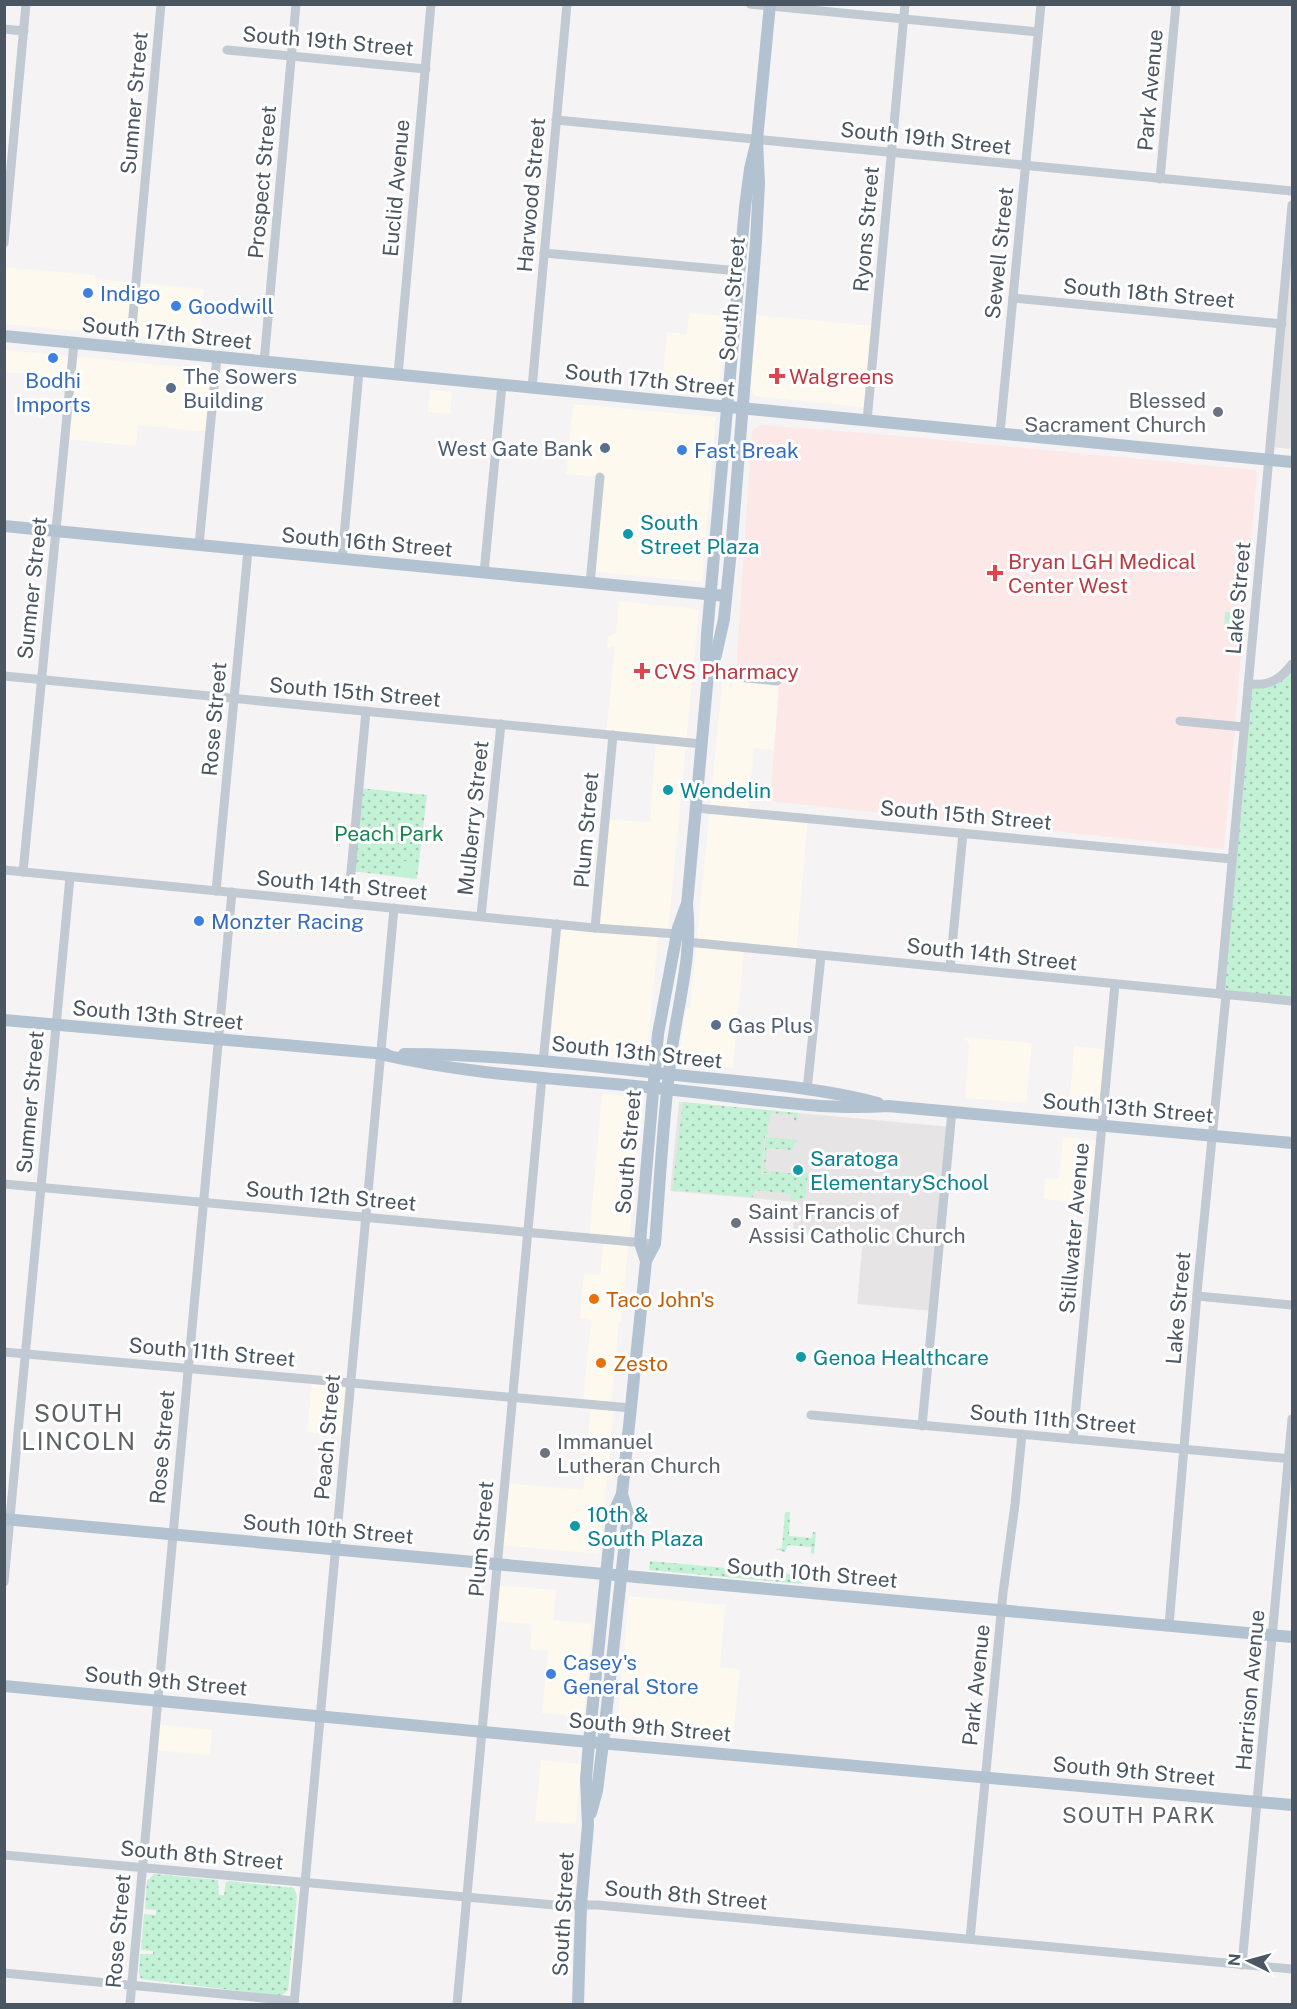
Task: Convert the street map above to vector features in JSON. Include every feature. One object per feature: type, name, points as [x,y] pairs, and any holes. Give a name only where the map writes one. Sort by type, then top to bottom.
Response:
[{"type":"main road","name":"South Street","points":[[578,2004],[580,1905],[588,1826],[586,1779],[605,1574],[612,1516],[622,1494],[646,1260],[655,1244],[669,1074],[687,942],[687,905],[708,674],[706,656],[710,595],[745,207],[757,140],[770,5]]},
{"type":"main road","name":"South Street","points":[[708,674],[716,655],[724,619],[756,242],[759,183],[757,140]]},
{"type":"main road","name":"South 17th Street","points":[[4,336],[1293,462]]},
{"type":"main road","name":"South 16th Street","points":[[4,526],[726,596]]},
{"type":"main road","name":"South Street","points":[[646,1260],[640,1242],[654,1073],[664,1000],[677,934],[687,905]]},
{"type":"main road","name":"South 13th Street","points":[[4,1020],[380,1054],[479,1056],[669,1074],[807,1090],[860,1098],[888,1106]]},
{"type":"main road","name":"South 13th Street","points":[[380,1054],[410,1061],[542,1077],[849,1107],[888,1106],[952,1111],[1293,1143]]},
{"type":"main road","name":"South Street","points":[[588,1826],[597,1791],[628,1514],[622,1494]]},
{"type":"main road","name":"South 10th Street","points":[[7,1519],[1293,1637]]},
{"type":"main road","name":"South 9th Street","points":[[4,1686],[589,1742],[1293,1805]]},
{"type":"street","points":[[4,243],[26,4]]},
{"type":"street","name":"Sumner Street","points":[[130,349],[161,4]]},
{"type":"street","name":"Prospect Street","points":[[264,362],[296,4]]},
{"type":"street","name":"Euclid Avenue","points":[[398,375],[431,4]]},
{"type":"street","name":"Harwood Street","points":[[532,388],[567,4]]},
{"type":"street","points":[[750,4],[1038,32]]},
{"type":"street","name":"Ryons Street","points":[[867,421],[905,4]]},
{"type":"street","name":"Sewell Street","points":[[1000,433],[1041,4]]},
{"type":"street","name":"Park Avenue","points":[[1160,178],[1176,4]]},
{"type":"street","points":[[4,29],[24,31]]},
{"type":"street","name":"South 19th Street","points":[[227,50],[426,69]]},
{"type":"street","name":"South 19th Street","points":[[556,120],[1293,191]]},
{"type":"street","name":"Lake Street","points":[[1169,1625],[1212,1136],[1232,859],[1293,205]]},
{"type":"street","points":[[544,253],[739,271]]},
{"type":"street","name":"South 18th Street","points":[[1013,298],[1282,324]]},
{"type":"street","name":"Sumner Street","points":[[22,872],[74,343]]},
{"type":"street","points":[[199,545],[217,357]]},
{"type":"street","points":[[342,559],[359,371]]},
{"type":"street","points":[[484,573],[502,385]]},
{"type":"street","points":[[590,584],[600,477]]},
{"type":"street","name":"Rose Street","points":[[216,891],[248,550]]},
{"type":"street","points":[[1248,684],[1264,685],[1276,681],[1293,663]]},
{"type":"street","points":[[708,674],[777,681]]},
{"type":"street","name":"South 15th Street","points":[[4,676],[702,744]]},
{"type":"street","points":[[348,904],[366,711]]},
{"type":"street","points":[[1179,721],[1244,727]]},
{"type":"street","name":"Mulberry Street","points":[[482,916],[501,724]]},
{"type":"street","name":"Plum Street","points":[[595,928],[613,735]]},
{"type":"street","name":"South 15th Street","points":[[696,808],[1232,859]]},
{"type":"street","points":[[950,968],[963,833]]},
{"type":"street","name":"South 14th Street","points":[[4,870],[677,934]]},
{"type":"street","name":"Sumner Street","points":[[4,1582],[7,1519],[26,1354],[70,877]]},
{"type":"street","name":"Rose Street","points":[[130,2004],[232,892]]},
{"type":"street","name":"Peach Street","points":[[295,2003],[319,1715],[394,908]]},
{"type":"street","points":[[543,1062],[557,924]]},
{"type":"street","name":"South 14th Street","points":[[687,942],[1293,1001]]},
{"type":"street","points":[[807,1090],[821,956]]},
{"type":"street","name":"Stillwater Avenue","points":[[1073,1439],[1115,984]]},
{"type":"street","name":"Plum Street","points":[[457,2004],[542,1077]]},
{"type":"street","points":[[922,1426],[952,1111]]},
{"type":"street","name":"South 12th Street","points":[[4,1184],[655,1244]]},
{"type":"street","points":[[1197,1296],[1293,1305]]},
{"type":"street","name":"South 11th Street","points":[[4,1352],[631,1408]]},
{"type":"street","name":"South 11th Street","points":[[811,1415],[1291,1459]]},
{"type":"street","name":"Harrison Avenue","points":[[1242,1965],[1293,1419]]},
{"type":"street","name":"Park Avenue","points":[[970,1939],[1001,1610],[1022,1434]]},
{"type":"street","name":"South 8th Street","points":[[4,1855],[1293,1969]]},
{"type":"street","points":[[4,1973],[295,2003]]},
{"type":"shaded area","points":[[1292,244],[1292,449],[1270,447]]},
{"type":"shaded area","points":[[4,267],[95,275],[95,279],[204,289],[199,342],[5,324]]},
{"type":"shaded area","points":[[689,313],[726,316],[717,390],[662,385],[667,332],[687,334]]},
{"type":"shaded area","points":[[757,315],[876,326],[869,408],[755,396],[750,389]]},
{"type":"shaded area","points":[[4,350],[216,370],[210,432],[138,425],[136,446],[65,439],[71,378],[5,372]]},
{"type":"shaded area","points":[[430,390],[452,392],[450,414],[428,412]]},
{"type":"shaded area","points":[[573,404],[716,417],[702,582],[591,571],[599,477],[566,474]]},
{"type":"shaded area","name":"Bryan LGH Medical Center West","points":[[761,425],[1255,470],[1257,473],[1224,849],[770,801],[780,677],[736,672],[752,431]]},
{"type":"shaded area","points":[[619,601],[699,609],[668,933],[659,932],[646,1060],[544,1051],[557,924],[594,928],[605,819],[650,822],[656,739],[606,734],[615,646],[607,649],[608,636],[616,633]]},
{"type":"shaded area","points":[[723,676],[779,681],[774,750],[754,748],[748,812],[808,818],[796,953],[744,948],[733,1068],[681,1064],[682,1055],[679,1054],[686,1008],[690,1008]]},
{"type":"shaded area","points":[[963,1037],[1032,1043],[1026,1103],[965,1098],[969,1047]]},
{"type":"shaded area","points":[[1074,1046],[1108,1050],[1103,1110],[1069,1107]]},
{"type":"shaded area","points":[[602,1094],[643,1097],[621,1322],[619,1322],[611,1406],[614,1407],[599,1554],[499,1545],[505,1483],[583,1490],[591,1405],[583,1404],[591,1320],[580,1318],[584,1274],[600,1275],[604,1240],[589,1238]]},
{"type":"shaded area","points":[[679,1102],[951,1127],[933,1311],[857,1304],[863,1240],[793,1233],[795,1202],[670,1191]]},
{"type":"shaded area","points":[[1063,1137],[1100,1141],[1094,1204],[1044,1199],[1045,1178],[1059,1179]]},
{"type":"shaded area","points":[[312,1380],[350,1383],[345,1436],[307,1432]]},
{"type":"shaded area","points":[[495,1585],[556,1590],[553,1620],[592,1624],[584,1716],[542,1713],[548,1651],[530,1649],[532,1624],[492,1621]]},
{"type":"shaded area","points":[[629,1596],[725,1605],[720,1667],[740,1669],[733,1736],[617,1727]]},
{"type":"shaded area","points":[[155,1724],[212,1730],[210,1755],[153,1750]]},
{"type":"shaded area","points":[[541,1760],[581,1764],[576,1824],[535,1821]]},
{"type":"green space","points":[[1225,612],[1241,613],[1239,630],[1224,629]]},
{"type":"green space","points":[[1292,664],[1292,1001],[1220,994],[1248,684],[1264,685]]},
{"type":"green space","name":"Peach Park","points":[[359,788],[427,795],[417,879],[351,871]]},
{"type":"green space","points":[[404,861],[416,862],[415,878],[403,877]]},
{"type":"green space","points":[[683,1102],[798,1113],[796,1121],[794,1115],[771,1113],[767,1129],[769,1135],[765,1135],[761,1174],[770,1175],[771,1171],[797,1174],[797,1177],[800,1177],[800,1174],[808,1173],[805,1198],[791,1201],[791,1194],[755,1190],[753,1197],[672,1190]]},
{"type":"green space","points":[[766,1137],[798,1140],[798,1142],[794,1142],[793,1150],[767,1148],[765,1170],[769,1173],[763,1173]]},
{"type":"green space","points":[[785,1512],[790,1512],[789,1536],[812,1538],[813,1532],[816,1532],[814,1554],[811,1553],[811,1547],[788,1545],[785,1552],[775,1549],[782,1548]]},
{"type":"green space","points":[[650,1561],[811,1576],[808,1582],[802,1584],[649,1570]]},
{"type":"green space","points":[[154,1874],[218,1880],[219,1895],[224,1895],[226,1882],[229,1881],[294,1888],[297,1896],[288,1990],[281,1996],[141,1979],[140,1954],[153,1954],[153,1951],[141,1950],[144,1914],[156,1915],[156,1910],[145,1909],[147,1881]]},
{"type":"place","name":"Indigo","points":[[88,293]]},
{"type":"place","name":"Goodwill","points":[[176,306]]},
{"type":"place","name":"Bodhi Imports","points":[[53,358]]},
{"type":"place","name":"Walgreens","points":[[777,376]]},
{"type":"place","name":"The Sowers Building","points":[[171,388]]},
{"type":"place","name":"Blessed Sacrament Church","points":[[1218,412]]},
{"type":"place","name":"West Gate Bank","points":[[605,448]]},
{"type":"place","name":"Fast Break","points":[[682,450]]},
{"type":"place","name":"South Street Plaza","points":[[628,534]]},
{"type":"place","name":"Bryan LGH Medical Center West","points":[[995,573]]},
{"type":"place","name":"CVS Pharmacy","points":[[642,671]]},
{"type":"place","name":"Wendelin","points":[[668,790]]},
{"type":"place","name":"Monzter Racing","points":[[199,921]]},
{"type":"place","name":"Gas Plus","points":[[716,1025]]},
{"type":"place","name":"Saratoga ElementarySchool","points":[[798,1170]]},
{"type":"place","name":"Saint Francis of Assisi Catholic Church","points":[[736,1223]]},
{"type":"place","name":"Taco John's","points":[[594,1299]]},
{"type":"place","name":"Genoa Healthcare","points":[[801,1357]]},
{"type":"place","name":"Zesto","points":[[601,1363]]},
{"type":"place","name":"Immanuel Lutheran Church","points":[[545,1453]]},
{"type":"place","name":"10th & South Plaza","points":[[575,1526]]},
{"type":"place","name":"Casey's General Store","points":[[551,1674]]},
{"type":"district","name":"SOUTH LINCOLN","points":[[79,1427]]},
{"type":"district","name":"SOUTH PARK","points":[[1139,1815]]}]
